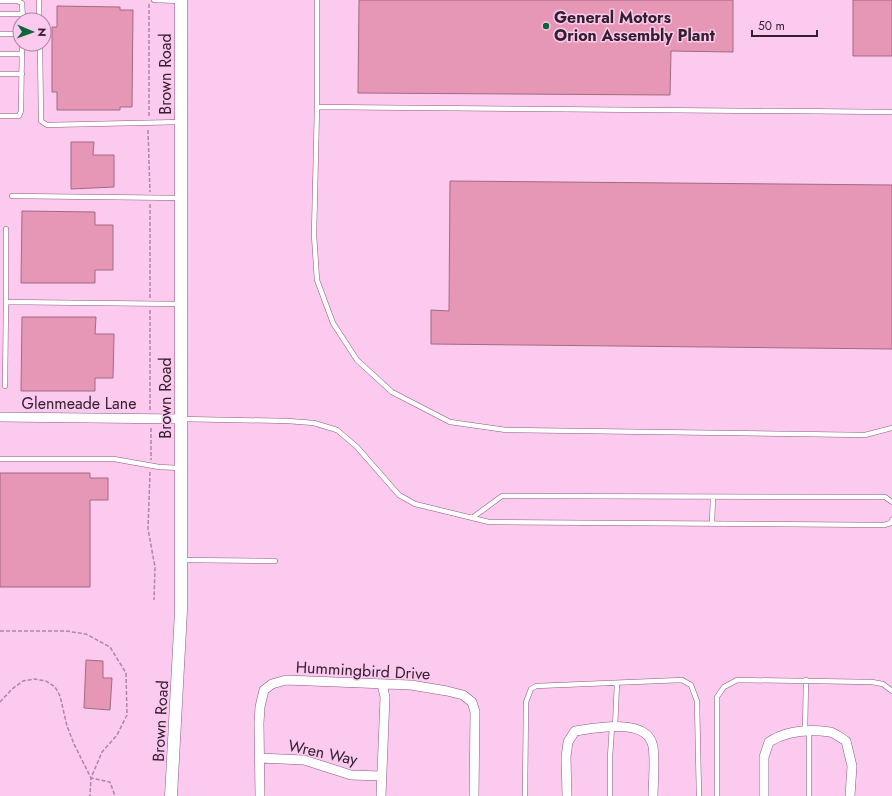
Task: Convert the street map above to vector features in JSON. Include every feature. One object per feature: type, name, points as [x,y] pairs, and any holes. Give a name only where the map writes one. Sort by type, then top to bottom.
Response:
[{"type":"main road","name":"Brown Road","points":[[171,796],[179,662],[181,560],[181,0]]},
{"type":"street","name":"Glenmeade Lane","points":[[0,417],[181,419]]},
{"type":"street","name":"Hummingbird Drive","points":[[260,796],[260,707],[264,690],[272,684],[286,680],[410,685],[463,695],[472,702],[475,712],[474,796]]},
{"type":"street","points":[[381,796],[384,697],[382,684]]},
{"type":"street","points":[[567,796],[566,757],[568,742],[575,731],[602,726],[632,728],[646,733],[653,744],[653,796]]},
{"type":"street","points":[[764,796],[764,757],[768,742],[778,736],[796,732],[831,732],[846,741],[852,766],[850,796]]},
{"type":"street","name":"Wren Way","points":[[259,758],[304,760],[351,775],[382,776]]},
{"type":"lane","points":[[39,0],[39,12]]},
{"type":"lane","points":[[154,0],[181,0]]},
{"type":"lane","points":[[317,0],[317,106],[314,235],[317,280],[333,323],[357,360],[392,392],[450,422],[506,430],[865,435],[892,428]]},
{"type":"lane","points":[[0,1],[17,1],[22,3],[23,12]]},
{"type":"lane","points":[[0,14],[12,14]]},
{"type":"lane","points":[[0,34],[12,34]]},
{"type":"lane","points":[[40,52],[41,121],[47,125],[181,122]]},
{"type":"lane","points":[[0,54],[22,54],[21,111],[19,116],[0,116]]},
{"type":"lane","points":[[0,74],[22,74]]},
{"type":"lane","points":[[317,106],[892,112]]},
{"type":"lane","points":[[12,196],[181,198]]},
{"type":"lane","points":[[4,386],[6,229]]},
{"type":"lane","points":[[6,302],[181,304]]},
{"type":"lane","points":[[181,419],[288,421],[314,423],[336,430],[357,447],[398,495],[415,504],[488,522],[884,525],[891,523],[892,520]]},
{"type":"lane","points":[[0,459],[114,459],[159,467],[181,468]]},
{"type":"lane","points":[[472,518],[502,496],[885,498],[892,502]]},
{"type":"lane","points":[[712,524],[713,497]]},
{"type":"lane","points":[[181,560],[275,561]]},
{"type":"lane","points":[[525,796],[526,702],[530,689],[536,686],[682,680],[691,686],[695,692],[698,709],[699,796]]},
{"type":"lane","points":[[717,796],[717,697],[724,687],[736,680],[806,680],[872,682],[883,684],[892,691]]},
{"type":"lane","points":[[806,680],[809,796]]},
{"type":"lane","points":[[610,796],[610,757],[617,683]]},
{"type":"path","points":[[0,631],[66,631],[86,634],[110,647],[126,673],[127,715],[117,735],[102,752],[91,778],[90,796]]},
{"type":"path","points":[[0,702],[12,689],[24,681],[34,679],[46,680],[55,686],[60,696],[67,726],[74,744],[91,778]]},
{"type":"path","points":[[91,778],[110,782],[115,796]]},
{"type":"building","name":"General Motors Orion Assembly Plant","points":[[359,0],[733,0],[733,52],[671,51],[670,95],[358,93]]},
{"type":"building","points":[[853,0],[892,0],[892,56],[853,56]]},
{"type":"building","points":[[57,6],[120,7],[120,10],[133,10],[132,107],[120,107],[120,110],[57,110],[57,92],[52,92],[52,27],[57,27]]},
{"type":"building","points":[[71,142],[94,142],[93,155],[114,155],[114,187],[71,189]]},
{"type":"building","points":[[450,181],[892,185],[892,349],[431,344],[431,310],[449,311]]},
{"type":"building","points":[[22,211],[95,212],[95,225],[113,225],[113,270],[95,270],[95,283],[21,283]]},
{"type":"building","points":[[22,317],[96,317],[95,334],[114,334],[113,378],[95,378],[95,391],[21,391]]},
{"type":"building","points":[[0,473],[90,473],[90,478],[108,478],[108,500],[90,500],[90,587],[0,587]]},
{"type":"building","points":[[86,660],[103,661],[103,678],[112,678],[110,710],[84,708]]},
{"type":"place","name":"General Motors Orion Assembly Plant","points":[[546,26]]}]
